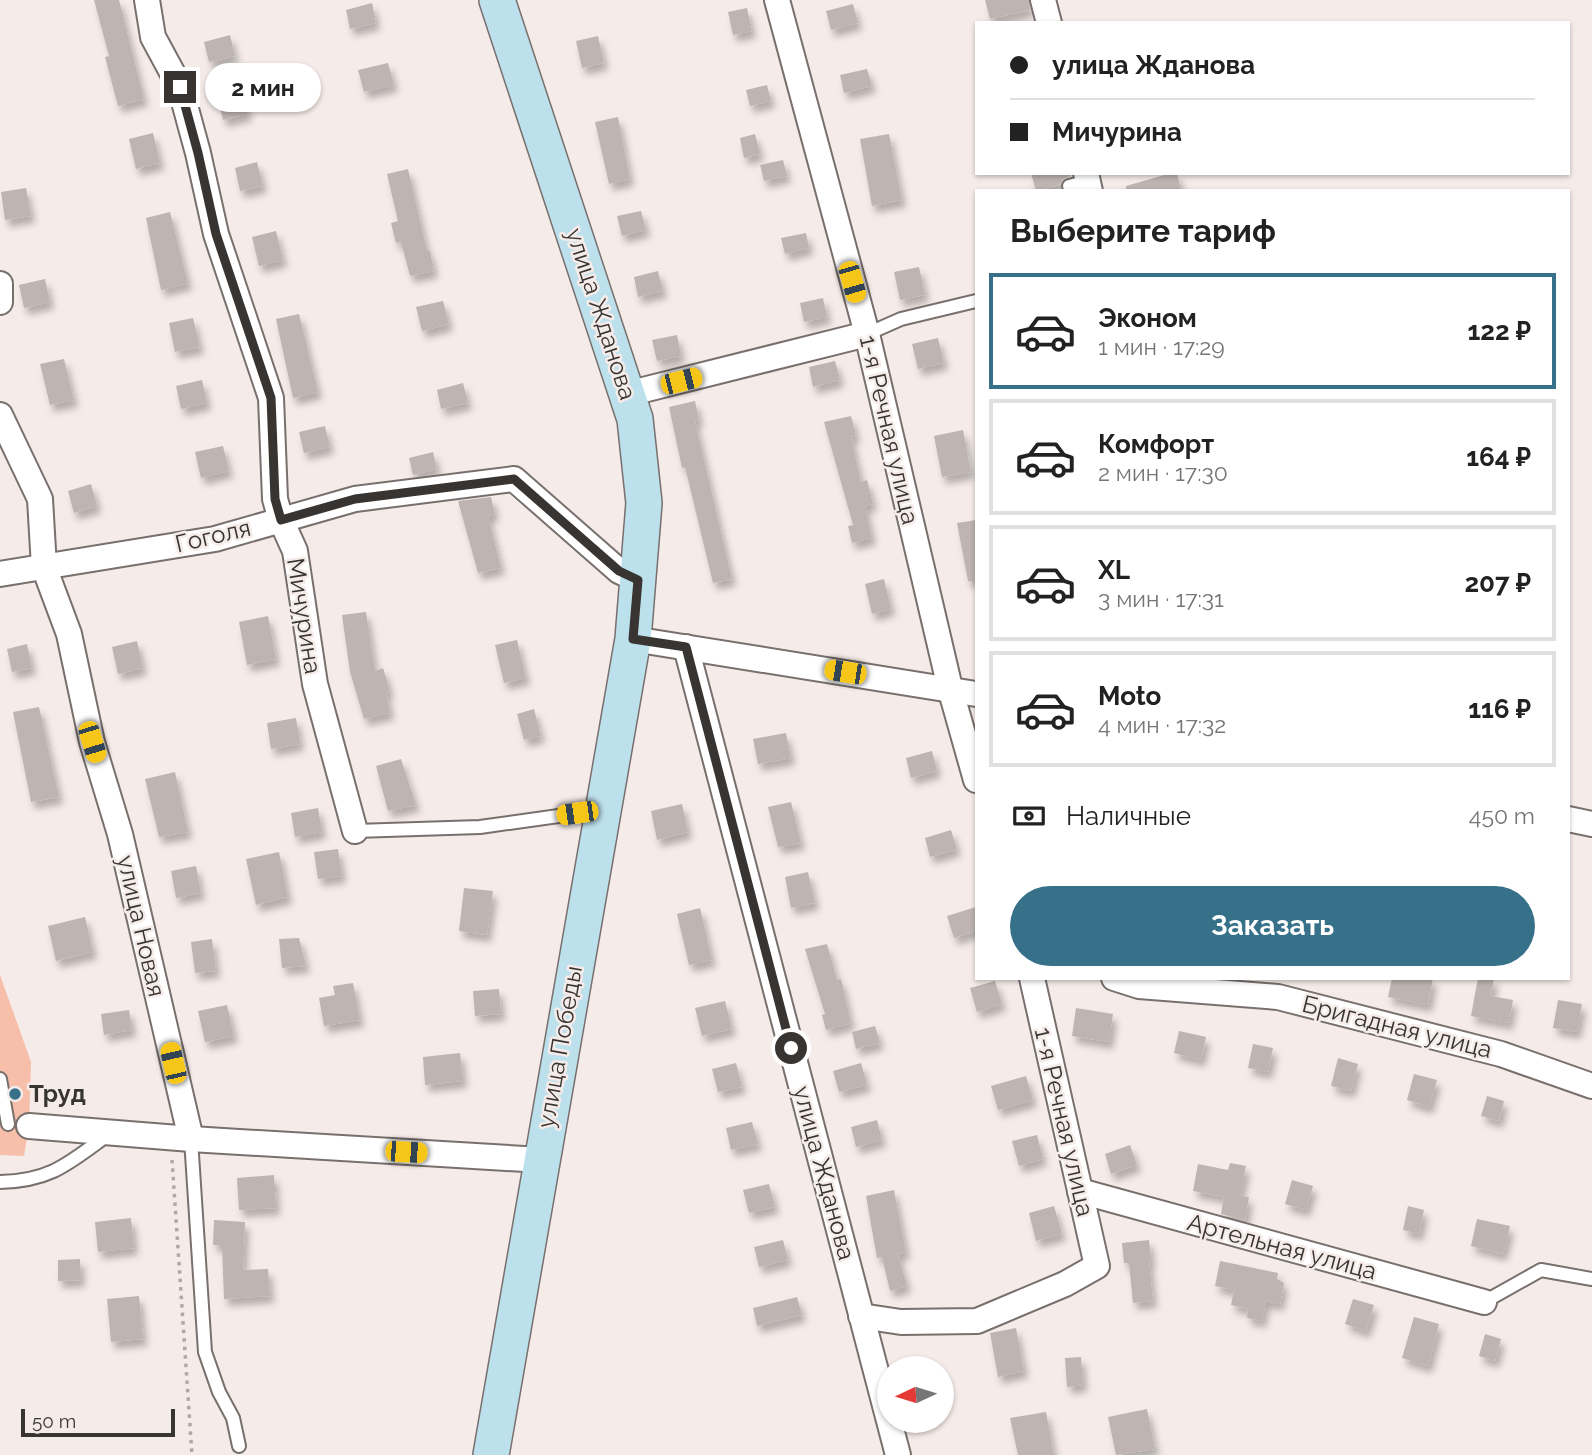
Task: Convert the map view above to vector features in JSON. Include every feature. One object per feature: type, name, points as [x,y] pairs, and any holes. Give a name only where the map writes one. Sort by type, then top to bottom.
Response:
[{"type":"street","name":"Мичурина","points":[[147,0],[153,37],[180,87],[216,234],[271,398],[275,499],[295,551],[315,684],[355,831]]},
{"type":"street","name":"улица Жданова","points":[[497,0],[635,419],[644,503],[633,639]]},
{"type":"street","name":"1-я Речная улица","points":[[776,0],[867,334],[950,688],[975,776]]},
{"type":"street","points":[[1043,0],[1048,21]]},
{"type":"street","points":[[0,284],[0,302]]},
{"type":"street","points":[[627,394],[867,334]]},
{"type":"street","name":"улица Новая","points":[[0,415],[40,499],[44,567],[69,634],[92,742],[120,834],[180,1138]]},
{"type":"street","name":"Гоголя","points":[[0,574],[215,539],[355,499],[514,479],[619,571],[638,580]]},
{"type":"street","points":[[633,639],[975,694]]},
{"type":"street","name":"улица Победы","points":[[491,1455],[633,639]]},
{"type":"street","name":"улица Жданова","points":[[686,647],[898,1455]]},
{"type":"street","points":[[1570,819],[1592,824]]},
{"type":"street","name":"1-я Речная улица","points":[[861,1315],[901,1322],[977,1321],[1065,1284],[1097,1266],[1032,980]]},
{"type":"street","name":"Бригадная улица","points":[[1120,980],[1139,986],[1278,997],[1501,1054],[1592,1086]]},
{"type":"street","points":[[12,1124],[180,1138],[541,1160]]},
{"type":"street","name":"Артельная улица","points":[[1080,1191],[1483,1302]]},
{"type":"lane","points":[[867,334],[901,319],[975,301]]},
{"type":"lane","points":[[355,831],[480,827],[602,810]]},
{"type":"lane","points":[[0,1079],[12,1124]]},
{"type":"lane","points":[[0,1182],[41,1178],[76,1158],[112,1132]]},
{"type":"lane","name":"улица Новая","points":[[180,1138],[205,1352],[215,1383],[233,1418],[239,1446]]},
{"type":"lane","points":[[1483,1302],[1541,1270],[1592,1279]]},
{"type":"path","points":[[180,1138],[192,1455]]},
{"type":"shaded area","name":"Труд","points":[[0,975],[31,1062],[29,1126],[24,1156],[0,1155]]},
{"type":"building","points":[[94,0],[119,0],[144,99],[118,106],[105,57],[109,56]]},
{"type":"building","points":[[985,0],[1029,0],[1030,10],[990,19]]},
{"type":"building","points":[[372,3],[376,23],[350,29],[346,10]]},
{"type":"building","points":[[853,4],[858,23],[831,30],[826,11]]},
{"type":"building","points":[[747,8],[752,31],[733,35],[728,12]]},
{"type":"building","points":[[230,35],[235,56],[209,62],[204,42]]},
{"type":"building","points":[[598,36],[604,63],[582,68],[576,41]]},
{"type":"building","points":[[388,63],[394,85],[364,92],[358,70]]},
{"type":"building","points":[[867,69],[872,86],[844,93],[840,75]]},
{"type":"building","points":[[767,85],[771,101],[750,106],[746,90]]},
{"type":"building","points":[[244,97],[248,114],[223,120],[219,103]]},
{"type":"building","points":[[618,117],[630,179],[609,184],[595,122]]},
{"type":"building","points":[[153,133],[160,163],[136,169],[129,139]]},
{"type":"building","points":[[755,134],[760,154],[744,158],[740,138]]},
{"type":"building","points":[[889,134],[902,200],[872,206],[860,139]]},
{"type":"building","points":[[783,160],[787,176],[764,181],[760,165]]},
{"type":"building","points":[[257,162],[263,186],[240,191],[235,168]]},
{"type":"building","points":[[408,169],[434,271],[410,276],[401,242],[396,243],[391,223],[398,221],[387,174]]},
{"type":"building","points":[[1032,175],[1071,175],[1063,179],[1060,185],[1035,189]]},
{"type":"building","points":[[1164,175],[1177,175],[1181,189],[1126,189],[1126,186]]},
{"type":"building","points":[[26,188],[31,216],[5,220],[1,192]]},
{"type":"building","points":[[641,211],[646,230],[622,236],[617,216]]},
{"type":"building","points":[[170,212],[188,283],[161,290],[146,218]]},
{"type":"building","points":[[276,231],[283,260],[259,266],[252,237]]},
{"type":"building","points":[[806,233],[809,248],[785,254],[781,238]]},
{"type":"building","points":[[919,267],[925,295],[900,300],[894,272]]},
{"type":"building","points":[[658,271],[663,291],[638,297],[634,277]]},
{"type":"building","points":[[45,279],[50,302],[24,308],[19,285]]},
{"type":"building","points":[[823,298],[827,317],[804,322],[800,303]]},
{"type":"building","points":[[443,301],[449,324],[422,331],[416,307]]},
{"type":"building","points":[[299,314],[318,392],[293,398],[276,319]]},
{"type":"building","points":[[193,318],[200,347],[175,352],[169,323]]},
{"type":"building","points":[[677,335],[681,356],[657,361],[652,340]]},
{"type":"building","points":[[938,338],[944,363],[918,369],[912,344]]},
{"type":"building","points":[[64,359],[74,400],[50,405],[40,364]]},
{"type":"building","points":[[835,361],[840,380],[813,387],[809,367]]},
{"type":"building","points":[[202,380],[207,403],[181,409],[176,386]]},
{"type":"building","points":[[463,383],[468,403],[441,409],[437,390]]},
{"type":"building","points":[[695,401],[699,420],[695,421],[732,579],[713,583],[685,467],[682,468],[669,407]]},
{"type":"building","points":[[851,416],[856,435],[851,437],[861,482],[867,480],[873,504],[865,506],[872,538],[852,543],[848,526],[853,525],[824,422]]},
{"type":"building","points":[[325,426],[330,447],[304,453],[299,432]]},
{"type":"building","points":[[963,430],[971,472],[942,477],[934,436]]},
{"type":"building","points":[[223,446],[229,471],[201,478],[195,452]]},
{"type":"building","points":[[433,452],[437,469],[413,475],[409,458]]},
{"type":"building","points":[[91,484],[97,506],[74,513],[68,491]]},
{"type":"building","points":[[491,497],[495,514],[488,516],[501,568],[478,573],[458,501]]},
{"type":"building","points":[[975,520],[975,581],[968,581],[957,523]]},
{"type":"building","points":[[884,579],[891,609],[872,614],[865,584]]},
{"type":"building","points":[[366,612],[375,671],[383,668],[390,691],[386,692],[390,713],[364,719],[350,672],[342,615]]},
{"type":"building","points":[[268,616],[276,659],[247,665],[239,622]]},
{"type":"building","points":[[517,640],[526,678],[504,683],[495,645]]},
{"type":"building","points":[[137,641],[143,668],[118,674],[112,647]]},
{"type":"building","points":[[27,644],[32,668],[12,672],[7,649]]},
{"type":"building","points":[[39,707],[59,797],[31,802],[13,712]]},
{"type":"building","points":[[534,709],[541,736],[524,740],[517,714]]},
{"type":"building","points":[[296,718],[300,744],[271,749],[267,723]]},
{"type":"building","points":[[786,733],[791,758],[758,764],[753,739]]},
{"type":"building","points":[[932,751],[937,771],[911,778],[906,758]]},
{"type":"building","points":[[401,759],[416,805],[388,811],[376,766]]},
{"type":"building","points":[[175,772],[188,832],[159,837],[145,779]]},
{"type":"building","points":[[791,802],[801,843],[778,847],[768,807]]},
{"type":"building","points":[[682,804],[688,832],[657,840],[651,811]]},
{"type":"building","points":[[318,808],[322,832],[295,837],[291,813]]},
{"type":"building","points":[[951,830],[957,849],[930,857],[925,838]]},
{"type":"building","points":[[338,849],[342,876],[318,879],[314,852]]},
{"type":"building","points":[[279,852],[288,897],[256,905],[246,859]]},
{"type":"building","points":[[196,866],[201,893],[176,898],[171,871]]},
{"type":"building","points":[[808,872],[815,903],[791,908],[785,877]]},
{"type":"building","points":[[464,888],[493,891],[487,935],[459,931]]},
{"type":"building","points":[[975,907],[975,931],[954,938],[947,916]]},
{"type":"building","points":[[700,908],[712,960],[689,965],[677,914]]},
{"type":"building","points":[[85,917],[93,952],[56,961],[48,926]]},
{"type":"building","points":[[299,938],[306,966],[282,968],[279,939]]},
{"type":"building","points":[[212,939],[216,971],[195,973],[191,942]]},
{"type":"building","points":[[827,944],[837,980],[841,979],[851,1023],[826,1030],[822,1015],[825,1014],[805,949]]},
{"type":"building","points":[[1392,980],[1433,980],[1428,1005],[1388,997]]},
{"type":"building","points":[[1478,980],[1494,980],[1491,996],[1513,1000],[1509,1023],[1471,1016]]},
{"type":"building","points":[[995,981],[1002,1004],[977,1012],[970,988]]},
{"type":"building","points":[[353,983],[360,1020],[324,1026],[319,998],[335,995],[333,986]]},
{"type":"building","points":[[499,989],[501,1014],[475,1016],[473,991]]},
{"type":"building","points":[[1558,1000],[1582,1004],[1577,1032],[1553,1028]]},
{"type":"building","points":[[725,1001],[732,1029],[702,1036],[695,1008]]},
{"type":"building","points":[[227,1005],[234,1036],[205,1042],[198,1011]]},
{"type":"building","points":[[1076,1008],[1113,1014],[1109,1042],[1072,1036]]},
{"type":"building","points":[[129,1010],[132,1030],[104,1035],[101,1014]]},
{"type":"building","points":[[875,1026],[880,1043],[856,1049],[852,1032]]},
{"type":"building","points":[[1179,1031],[1206,1037],[1201,1060],[1174,1053]]},
{"type":"building","points":[[1253,1044],[1273,1048],[1268,1072],[1248,1068]]},
{"type":"building","points":[[460,1053],[463,1081],[425,1085],[423,1057]]},
{"type":"building","points":[[1338,1058],[1358,1064],[1351,1091],[1331,1086]]},
{"type":"building","points":[[736,1063],[742,1087],[718,1092],[712,1069]]},
{"type":"building","points":[[861,1063],[867,1085],[839,1092],[833,1071]]},
{"type":"building","points":[[1414,1074],[1437,1080],[1429,1107],[1407,1100]]},
{"type":"building","points":[[1026,1076],[1033,1100],[998,1110],[991,1086]]},
{"type":"building","points":[[1487,1096],[1504,1101],[1499,1121],[1481,1116]]},
{"type":"building","points":[[877,1120],[882,1140],[856,1147],[851,1127]]},
{"type":"building","points":[[752,1122],[758,1144],[731,1150],[726,1128]]},
{"type":"building","points":[[1037,1135],[1043,1159],[1019,1166],[1012,1141]]},
{"type":"building","points":[[1130,1145],[1137,1165],[1111,1174],[1105,1154]]},
{"type":"building","points":[[1230,1163],[1246,1166],[1240,1196],[1249,1197],[1245,1220],[1221,1214],[1224,1197],[1193,1191],[1198,1164],[1228,1170]]},
{"type":"building","points":[[274,1175],[276,1208],[239,1210],[237,1178]]},
{"type":"building","points":[[1292,1180],[1313,1186],[1306,1210],[1285,1204]]},
{"type":"building","points":[[769,1184],[775,1207],[749,1213],[743,1190]]},
{"type":"building","points":[[894,1190],[906,1252],[898,1254],[907,1286],[890,1291],[882,1257],[877,1258],[866,1196]]},
{"type":"building","points":[[1054,1206],[1062,1234],[1036,1241],[1029,1213]]},
{"type":"building","points":[[1408,1206],[1424,1210],[1419,1234],[1403,1230]]},
{"type":"building","points":[[131,1218],[134,1248],[98,1252],[95,1222]]},
{"type":"building","points":[[1477,1219],[1510,1226],[1503,1254],[1471,1246]]},
{"type":"building","points":[[214,1220],[245,1222],[243,1270],[268,1269],[270,1296],[224,1299],[222,1245],[213,1245]]},
{"type":"building","points":[[783,1240],[788,1260],[759,1267],[754,1247]]},
{"type":"building","points":[[1149,1240],[1153,1301],[1133,1303],[1129,1263],[1124,1263],[1122,1243]]},
{"type":"building","points":[[80,1259],[81,1280],[58,1281],[58,1260]]},
{"type":"building","points":[[1220,1261],[1278,1273],[1277,1279],[1284,1283],[1280,1304],[1266,1301],[1262,1321],[1247,1318],[1248,1309],[1231,1305],[1234,1290],[1215,1286]]},
{"type":"building","points":[[139,1296],[143,1339],[111,1342],[107,1299]]},
{"type":"building","points":[[797,1297],[802,1315],[757,1326],[753,1308]]},
{"type":"building","points":[[1353,1299],[1374,1305],[1366,1331],[1345,1324]]},
{"type":"building","points":[[1414,1317],[1439,1324],[1428,1366],[1402,1358]]},
{"type":"building","points":[[1016,1328],[1024,1371],[998,1377],[990,1333]]},
{"type":"building","points":[[1485,1334],[1501,1339],[1495,1361],[1479,1356]]},
{"type":"building","points":[[1081,1357],[1083,1385],[1067,1387],[1065,1358]]},
{"type":"building","points":[[1147,1409],[1155,1449],[1116,1455],[1108,1417]]},
{"type":"building","points":[[1046,1412],[1054,1455],[1018,1455],[1010,1418]]},
{"type":"place","name":"Труд","points":[[15,1094]]},
{"type":"route","points":[[180,87],[216,234],[271,398],[275,499],[281,520],[355,499],[514,479],[619,571],[638,580],[633,639],[686,647],[791,1048]]}]
